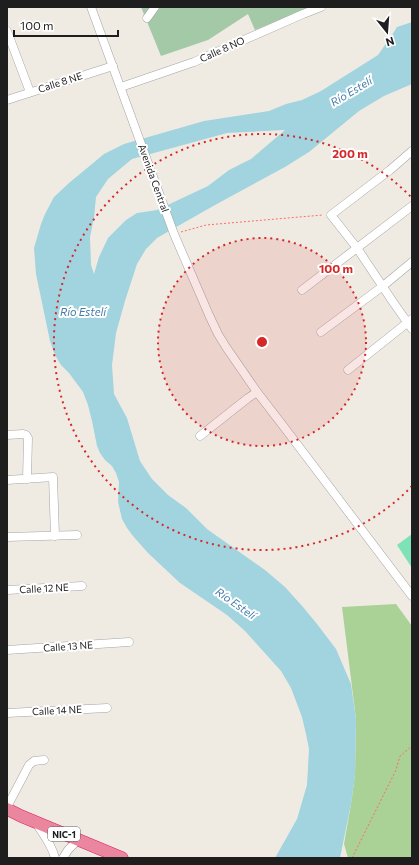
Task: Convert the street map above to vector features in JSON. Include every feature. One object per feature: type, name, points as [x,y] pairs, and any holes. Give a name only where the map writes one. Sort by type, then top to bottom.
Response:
[{"type":"highway","name":"NIC-1","points":[[7,808],[120,858]]},
{"type":"street","name":"Avenida Central","points":[[91,7],[174,234],[218,334],[256,392],[412,596]]},
{"type":"street","points":[[147,18],[155,7]]},
{"type":"street","name":"Calle 8 NO","points":[[121,86],[194,62],[321,7]]},
{"type":"street","points":[[7,31],[30,92]]},
{"type":"street","name":"Calle 8 NE","points":[[7,100],[113,66]]},
{"type":"street","points":[[348,370],[410,324],[357,248],[331,214],[390,170],[412,151]]},
{"type":"street","points":[[302,290],[412,206]]},
{"type":"street","points":[[321,332],[383,286],[412,262]]},
{"type":"street","points":[[200,436],[256,392]]},
{"type":"street","points":[[7,435],[23,434],[28,438],[27,479]]},
{"type":"street","points":[[7,480],[53,477],[54,536]]},
{"type":"street","points":[[7,537],[77,535]]},
{"type":"street","name":"Calle 12 NE","points":[[7,590],[82,586]]},
{"type":"street","name":"Calle 13 NE","points":[[7,650],[129,642]]},
{"type":"street","name":"Calle 14 NE","points":[[7,713],[107,708]]},
{"type":"street","points":[[7,808],[29,765],[34,762],[44,760]]},
{"type":"street","points":[[36,822],[47,839],[55,858]]},
{"type":"street","points":[[63,858],[68,850],[78,840]]},
{"type":"path","points":[[174,234],[206,225],[331,214]]},
{"type":"path","points":[[352,858],[396,770],[400,756],[412,746]]},
{"type":"green space","points":[[141,7],[312,7],[255,30],[248,14],[208,40],[161,56]]},
{"type":"green space","points":[[412,534],[412,568],[397,545]]},
{"type":"green space","points":[[396,604],[412,626],[412,858],[348,858],[344,844],[355,775],[356,719],[342,607]]},
{"type":"water","name":"Río Estelí","points":[[412,22],[412,84],[384,96],[359,111],[309,152],[285,167],[157,238],[146,249],[137,264],[116,333],[112,365],[114,394],[127,418],[140,461],[152,479],[168,495],[186,508],[207,529],[265,570],[285,587],[317,624],[336,649],[351,684],[356,719],[355,775],[351,804],[340,858],[275,858],[297,819],[307,785],[309,749],[302,717],[291,688],[281,671],[245,631],[227,615],[180,583],[148,553],[127,528],[122,519],[118,502],[119,482],[112,466],[105,460],[97,446],[88,405],[83,392],[61,365],[55,355],[50,341],[36,274],[34,248],[41,224],[54,197],[104,154],[124,144],[204,121],[269,111],[286,104],[302,100],[321,91],[378,55],[397,27]],"holes":[[[285,130],[251,159],[229,170],[208,186],[157,210],[137,213],[126,220],[108,238],[99,257],[94,274],[91,265],[90,237],[96,197],[108,179],[132,159],[227,133]]]}]
